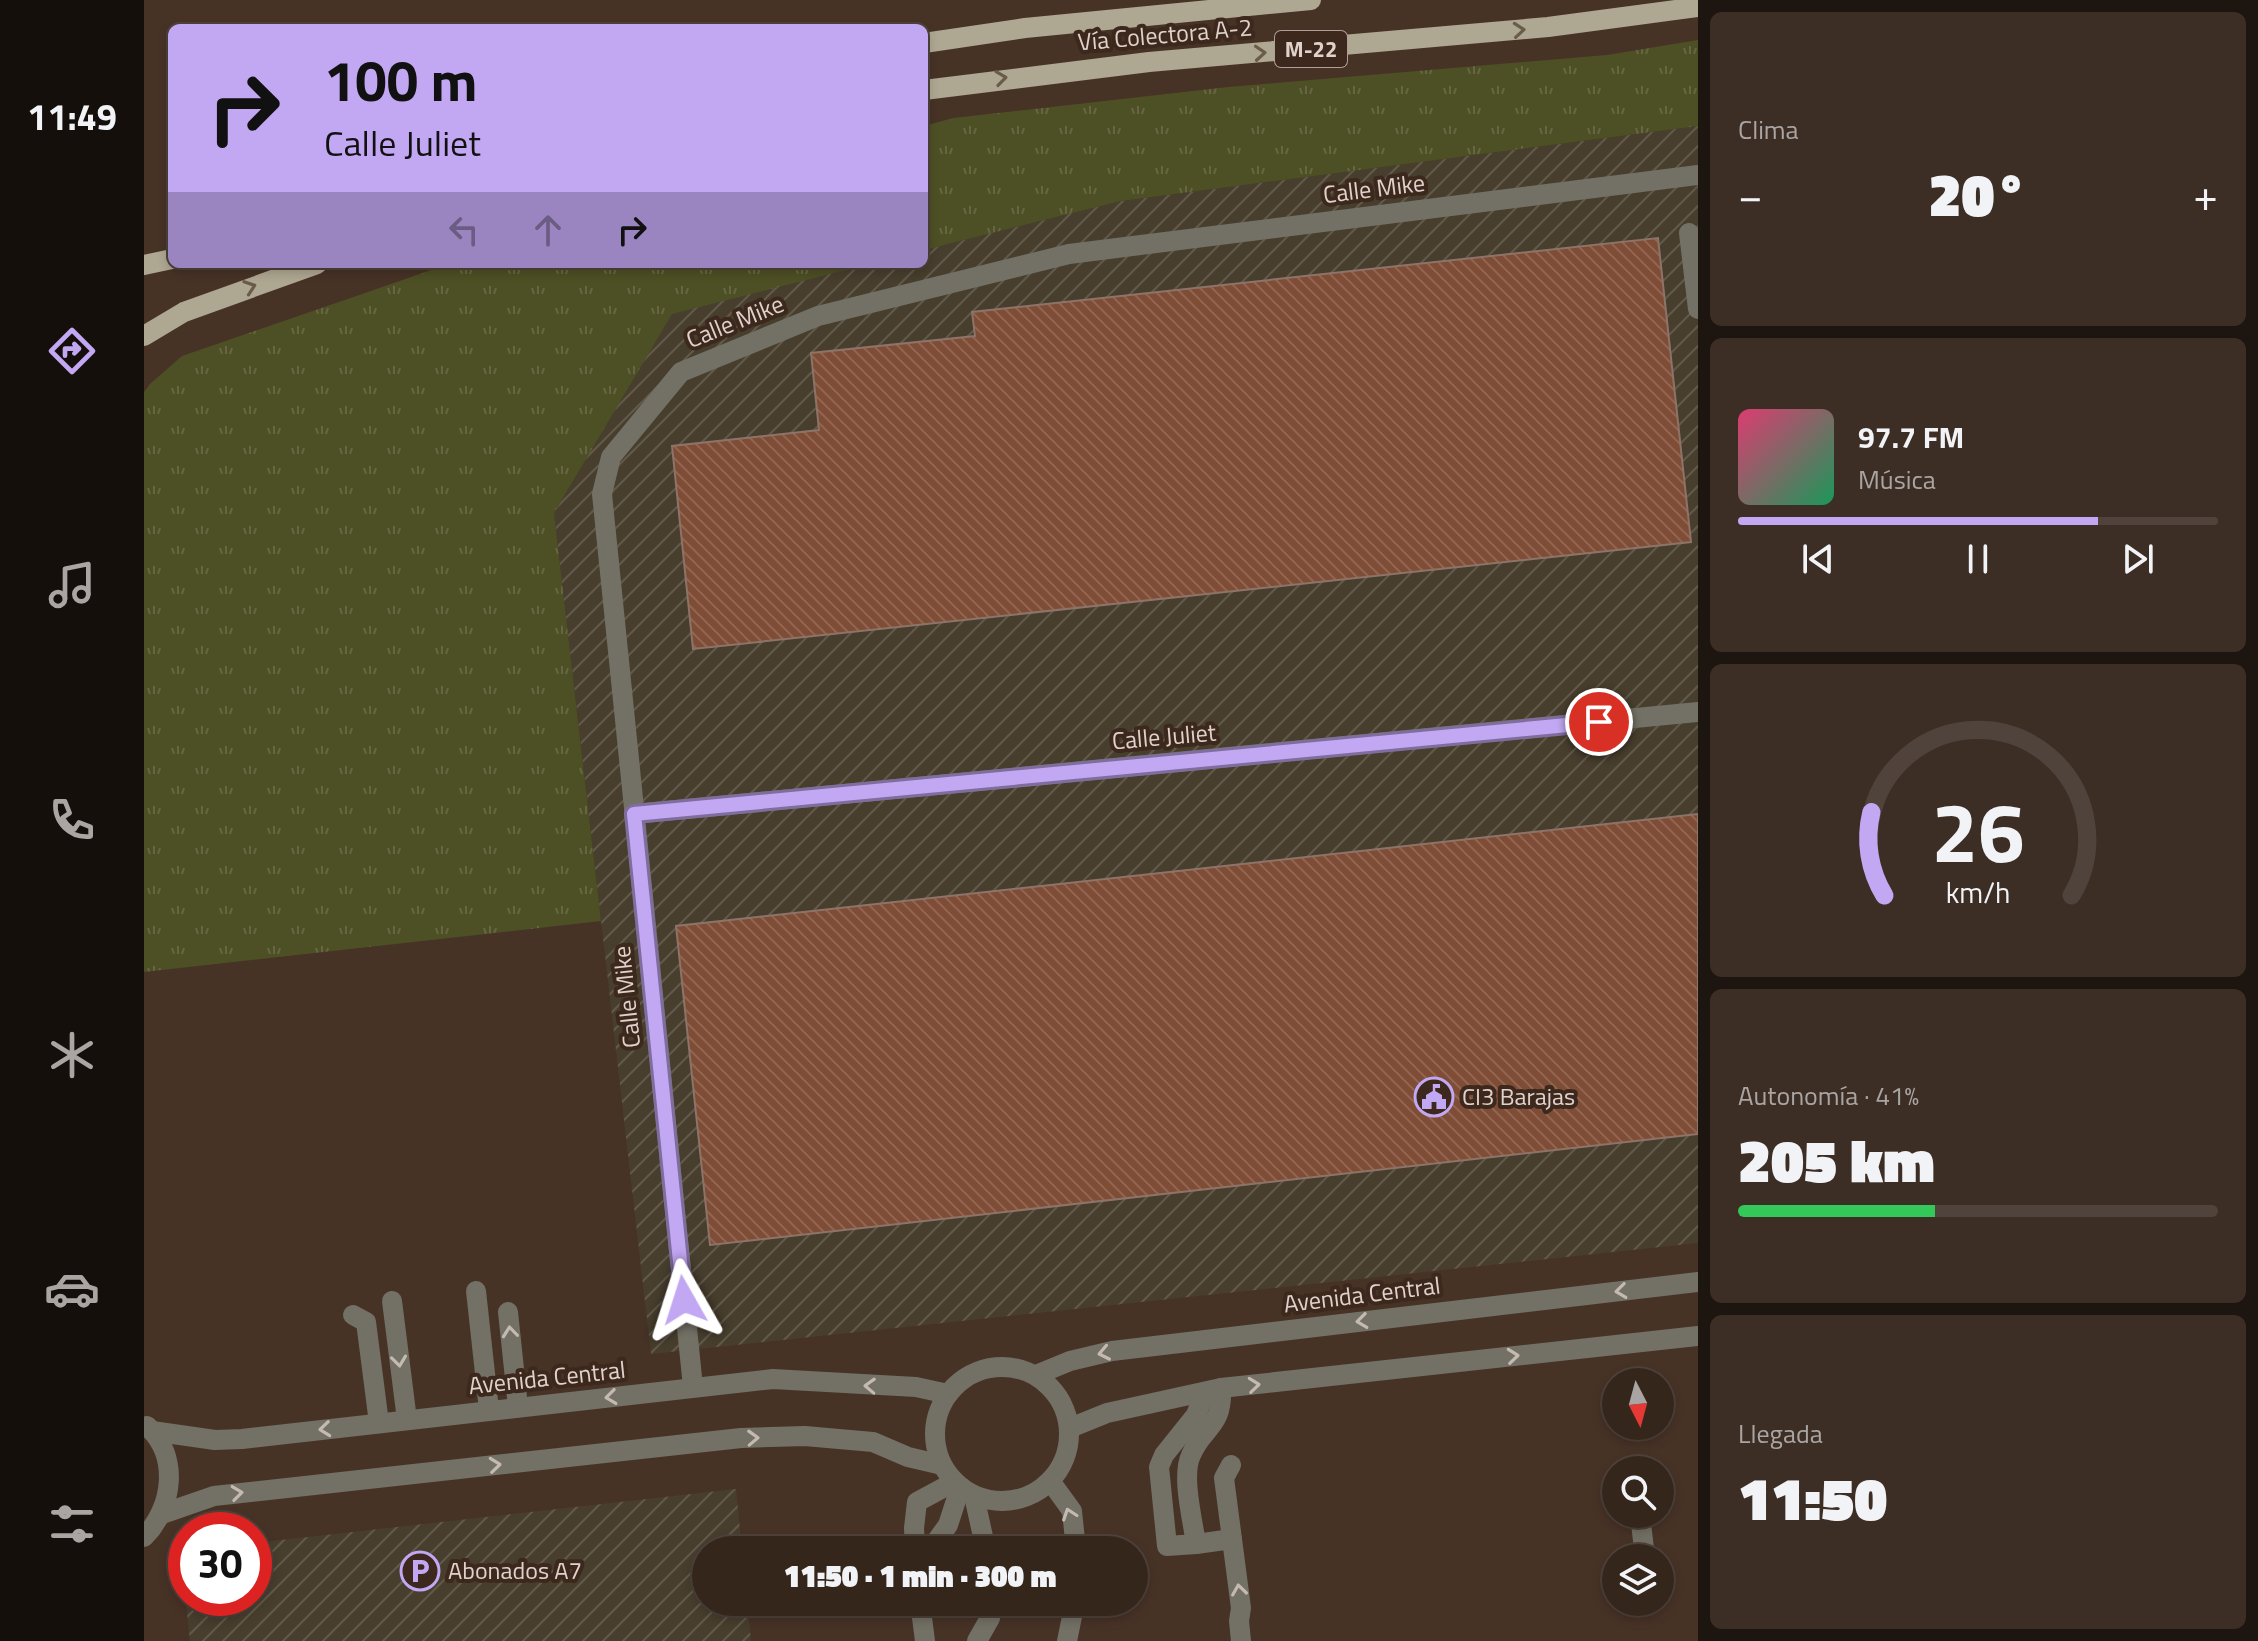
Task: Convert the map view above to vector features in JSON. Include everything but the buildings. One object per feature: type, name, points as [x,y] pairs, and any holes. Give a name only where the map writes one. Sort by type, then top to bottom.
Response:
[{"type":"main road","name":"M-22","points":[[928,42],[1025,28],[1311,0]]},
{"type":"main road","name":"Vía Colectora A-2","points":[[928,89],[1121,65],[1548,27],[1698,7]]},
{"type":"main road","points":[[144,265],[168,260]]},
{"type":"main road","points":[[144,336],[184,312],[306,268]]},
{"type":"street","name":"Calle Mike","points":[[693,1387],[602,494],[611,457],[681,372],[818,316],[1069,254],[1698,175]]},
{"type":"street","points":[[1689,233],[1698,309]]},
{"type":"street","name":"Calle Juliet","points":[[634,814],[1698,712]]},
{"type":"street","name":"Avenida Central","points":[[1036,1375],[1070,1361],[1112,1351],[1698,1282]]},
{"type":"street","points":[[476,1291],[489,1410]]},
{"type":"street","points":[[392,1301],[407,1420]]},
{"type":"street","points":[[508,1312],[518,1407]]},
{"type":"street","points":[[353,1315],[366,1322],[379,1423]]},
{"type":"street","points":[[1070,1428],[1107,1413],[1213,1390],[1698,1336]]},
{"type":"street","points":[[914,1536],[917,1502],[963,1489],[1001,1502],[1028,1497],[1051,1482],[1066,1456],[1070,1428],[1060,1397],[1036,1375],[1005,1366],[973,1373],[948,1394],[937,1417],[935,1441],[942,1465],[963,1489],[981,1536]]},
{"type":"street","name":"Avenida Central","points":[[148,1427],[215,1440],[773,1379],[916,1387],[948,1394]]},
{"type":"street","points":[[1213,1390],[1164,1455],[1159,1467],[1167,1546],[1232,1539]]},
{"type":"street","points":[[1196,1544],[1187,1476],[1190,1456],[1218,1419],[1222,1403],[1213,1390]]},
{"type":"street","points":[[144,1544],[144,1537],[162,1514],[169,1493],[169,1471],[164,1450],[148,1427]]},
{"type":"street","points":[[162,1514],[214,1496],[741,1438],[805,1436],[873,1442],[908,1457],[942,1465]]},
{"type":"street","points":[[1231,1465],[1224,1478],[1241,1608],[1241,1641]]},
{"type":"street","points":[[1051,1482],[1072,1511],[1075,1536]]},
{"type":"street","points":[[940,1536],[963,1489]]},
{"type":"street","points":[[922,1616],[925,1641]]},
{"type":"street","points":[[977,1641],[990,1616]]},
{"type":"street","points":[[1067,1641],[1072,1616]]},
{"type":"shaded area","points":[[1698,126],[1698,1243],[651,1354],[554,513],[672,313],[853,268],[928,268],[928,249],[1121,201]]},
{"type":"shaded area","name":"Abonados A7","points":[[736,1489],[741,1536],[692,1536],[692,1616],[748,1616],[751,1641],[190,1641],[187,1616],[272,1616],[272,1541]]},
{"type":"green space","points":[[1698,40],[1698,126],[1121,201],[928,249],[928,125],[953,118],[1228,87],[1607,55]]},
{"type":"green space","points":[[437,268],[853,268],[672,314],[554,513],[601,921],[144,972],[144,392],[182,356]]},
{"type":"place","name":"CI3 Barajas","points":[[1434,1097]]},
{"type":"place","name":"Abonados A7","points":[[420,1571]]},
{"type":"route","points":[[684,1300],[634,814],[1599,722]]}]
